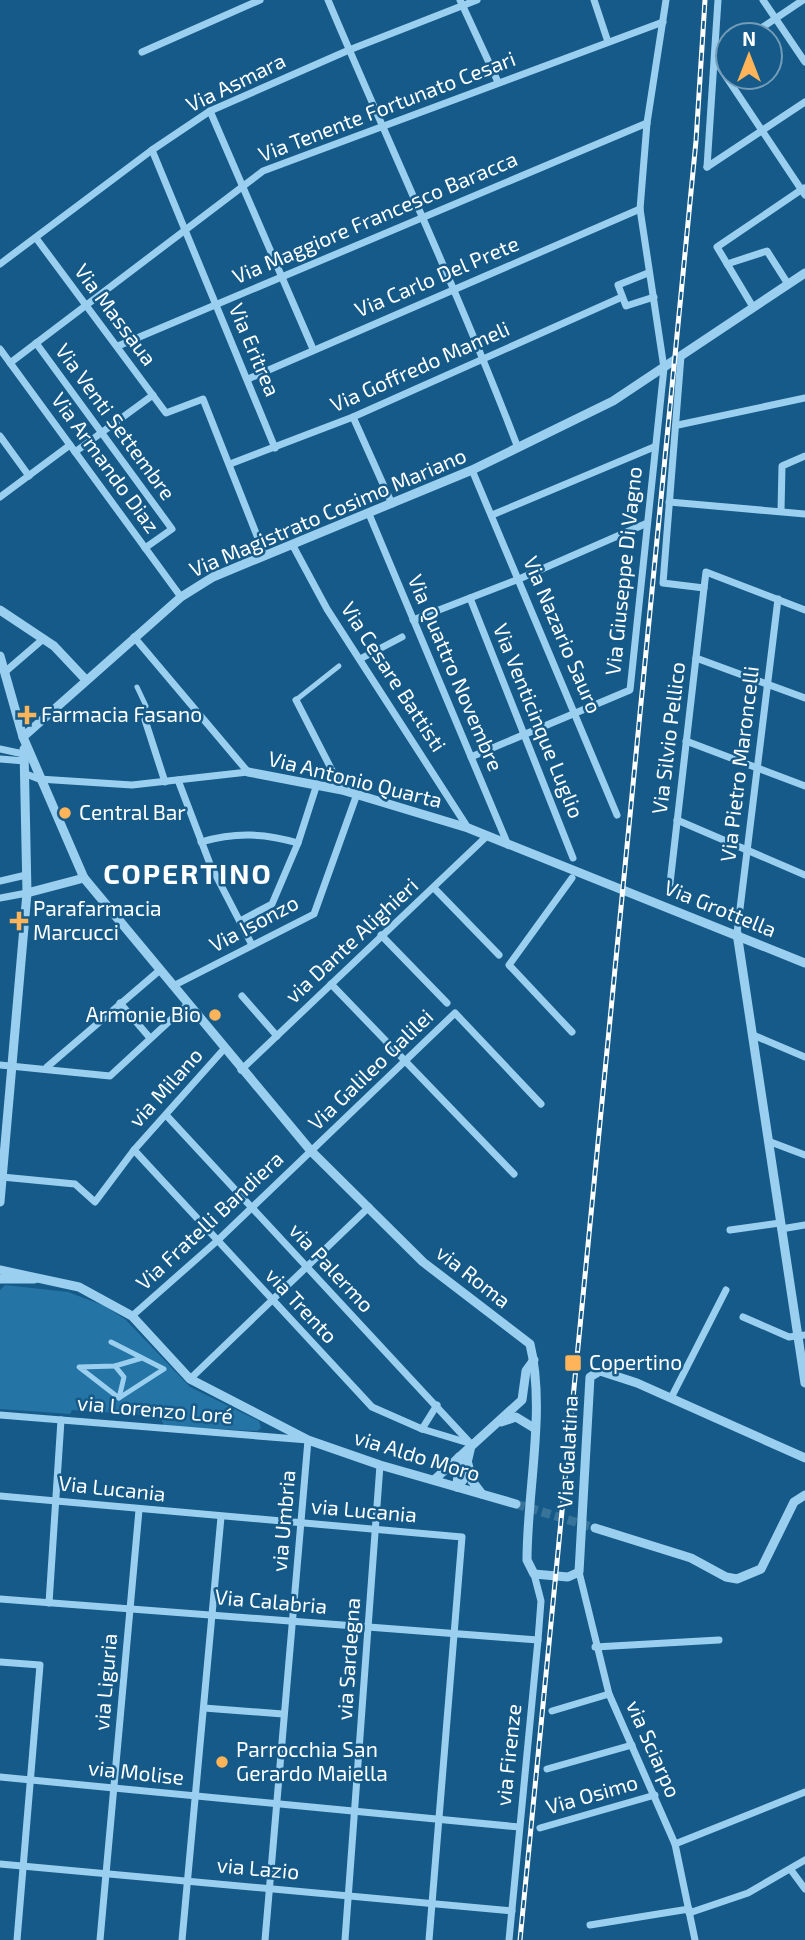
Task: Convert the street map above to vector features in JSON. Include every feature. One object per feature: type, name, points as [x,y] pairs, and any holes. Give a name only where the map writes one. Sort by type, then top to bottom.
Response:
[{"type":"street","points":[[142,52],[260,0]]},
{"type":"street","points":[[328,0],[484,359],[518,448]]},
{"type":"street","name":"Via Asmara","points":[[0,264],[152,150],[210,111],[461,3],[477,0]]},
{"type":"street","points":[[594,0],[608,41]]},
{"type":"street","name":"Via Giuseppe Di Vagno","points":[[471,757],[630,690],[645,524],[664,368],[640,209],[647,124],[666,0]]},
{"type":"street","points":[[717,21],[718,0]]},
{"type":"street","points":[[763,0],[805,62]]},
{"type":"street","points":[[773,21],[803,0]]},
{"type":"street","points":[[461,3],[498,82]]},
{"type":"street","name":"Via Tenente Fortunato Cesari","points":[[10,363],[264,171],[663,22]]},
{"type":"street","points":[[714,72],[706,167],[805,102]]},
{"type":"street","points":[[736,91],[804,191],[717,247],[753,307]]},
{"type":"street","points":[[210,111],[313,349]]},
{"type":"street","name":"Via Maggiore Francesco Baracca","points":[[118,346],[647,124]]},
{"type":"street","name":"Via Eritrea","points":[[152,150],[275,448]]},
{"type":"street","name":"Via Carlo Del Prete","points":[[248,379],[640,209]]},
{"type":"street","name":"Via Massaua","points":[[36,238],[166,413],[203,399],[230,464]]},
{"type":"street","points":[[727,264],[767,251],[788,284]]},
{"type":"street","points":[[648,273],[618,285],[626,306],[654,297]]},
{"type":"street","name":"Via Magistrato Cosimo Mariano","points":[[23,737],[181,597],[213,577],[472,470],[613,401],[805,273]]},
{"type":"street","name":"Via Goffredo Mameli","points":[[230,464],[353,417],[622,297]]},
{"type":"street","name":"Via Venti Settembre","points":[[36,343],[172,529],[145,548]]},
{"type":"street","name":"Via Armando Diaz","points":[[0,349],[181,597]]},
{"type":"street","points":[[677,359],[678,425],[663,583],[704,588],[706,572],[805,610]]},
{"type":"street","points":[[0,497],[153,395]]},
{"type":"street","points":[[678,425],[805,398]]},
{"type":"street","points":[[353,417],[392,504]]},
{"type":"street","points":[[0,436],[29,476]]},
{"type":"street","points":[[492,515],[654,447]]},
{"type":"street","points":[[781,511],[782,466],[805,456]]},
{"type":"street","points":[[230,464],[264,556]]},
{"type":"street","name":"Via Nazario Sauro","points":[[472,470],[577,713],[617,815]]},
{"type":"street","points":[[669,502],[805,514]]},
{"type":"street","name":"Via Quattro Novembre","points":[[369,514],[508,845]]},
{"type":"street","points":[[413,620],[519,579],[645,524]]},
{"type":"street","name":"Via Cesare Battisti","points":[[292,544],[327,608],[468,828]]},
{"type":"street","name":"Via Silvio Pellico","points":[[669,892],[704,588]]},
{"type":"street","name":"Via Venticinque Luglio","points":[[470,598],[573,858]]},
{"type":"street","name":"Via Pietro Maroncelli","points":[[737,933],[778,599]]},
{"type":"street","points":[[1,611],[54,646],[86,680]]},
{"type":"street","points":[[134,637],[248,772]]},
{"type":"street","points":[[360,659],[402,637]]},
{"type":"street","points":[[6,671],[42,640]]},
{"type":"street","points":[[0,656],[27,757],[27,893],[12,1066],[3,1127],[0,1202]]},
{"type":"street","points":[[696,658],[805,698]]},
{"type":"street","points":[[340,666],[296,700],[342,790]]},
{"type":"street","points":[[137,687],[146,706]]},
{"type":"street","points":[[145,720],[165,782]]},
{"type":"street","points":[[686,741],[805,786]]},
{"type":"street","points":[[0,749],[27,757]]},
{"type":"street","points":[[0,759],[27,757]]},
{"type":"street","name":"via Roma","points":[[27,757],[84,877],[241,1070],[311,1152],[423,1262],[530,1344],[534,1360]]},
{"type":"street","name":"Via Antonio Quarta","points":[[26,774],[41,782],[132,785],[248,772],[317,784],[468,828],[623,887]]},
{"type":"street","points":[[178,780],[201,842],[252,945]]},
{"type":"street","points":[[27,786],[41,782]]},
{"type":"street","points":[[240,921],[272,904],[298,843],[317,784]]},
{"type":"street","name":"Via Isonzo","points":[[173,986],[314,914],[357,794]]},
{"type":"street","points":[[677,820],[805,874]]},
{"type":"street","points":[[201,842],[227,834],[258,834],[298,843]]},
{"type":"street","name":"via Dante Alighieri","points":[[241,1070],[487,836]]},
{"type":"street","points":[[0,881],[26,875]]},
{"type":"street","points":[[0,898],[84,877]]},
{"type":"street","points":[[572,878],[509,965],[572,1032]]},
{"type":"street","name":"Via Grottella","points":[[623,887],[805,962]]},
{"type":"street","points":[[434,888],[499,954]]},
{"type":"street","points":[[737,933],[780,1226],[801,1335],[805,1383]]},
{"type":"street","points":[[381,935],[447,1003]]},
{"type":"street","points":[[47,1068],[160,970]]},
{"type":"street","points":[[331,984],[514,1174]]},
{"type":"street","points":[[242,996],[277,1036]]},
{"type":"street","points":[[121,1003],[150,1038]]},
{"type":"street","points":[[0,1065],[110,1076],[188,1004]]},
{"type":"street","name":"Via Galileo Galilei","points":[[311,1152],[455,1013],[541,1104]]},
{"type":"street","points":[[752,1035],[805,1057]]},
{"type":"street","name":"via Milano","points":[[2,1177],[75,1184],[95,1202],[134,1150],[224,1049]]},
{"type":"street","name":"via Palermo","points":[[166,1115],[472,1444]]},
{"type":"street","points":[[768,1141],[805,1155]]},
{"type":"street","name":"via Trento","points":[[134,1150],[372,1407],[422,1429],[472,1444]]},
{"type":"street","name":"Via Fratelli Bandiera","points":[[132,1316],[217,1241],[311,1152]]},
{"type":"street","points":[[0,1270],[79,1287],[132,1316],[190,1379],[304,1266],[369,1207]]},
{"type":"street","points":[[730,1230],[805,1226]]},
{"type":"street","points":[[0,1279],[18,1281],[39,1278]]},
{"type":"street","points":[[671,1398],[726,1290]]},
{"type":"street","points":[[743,1317],[789,1337],[801,1335]]},
{"type":"street","points":[[111,1342],[164,1369],[119,1398]]},
{"type":"street","points":[[119,1398],[79,1367],[116,1366],[142,1358]]},
{"type":"street","points":[[434,1480],[472,1444],[500,1423],[522,1400],[526,1371],[534,1360]]},
{"type":"street","points":[[534,1360],[535,1407],[527,1560],[534,1574],[568,1577],[579,1572]]},
{"type":"street","points":[[116,1366],[124,1377],[119,1398]]},
{"type":"street","name":"Via Galatina","points":[[579,1572],[590,1377],[600,1371],[671,1398],[805,1458]]},
{"type":"street","name":"via Aldo Moro","points":[[190,1379],[308,1440],[380,1465],[516,1504]]},
{"type":"street","points":[[522,1400],[535,1407]]},
{"type":"street","points":[[422,1429],[437,1405]]},
{"type":"street","points":[[500,1423],[535,1407]]},
{"type":"street","name":"via Lorenzo Loré","points":[[0,1415],[308,1440]]},
{"type":"street","points":[[516,1417],[534,1428]]},
{"type":"street","points":[[49,1603],[61,1420]]},
{"type":"street","name":"via Umbria","points":[[265,1940],[308,1440]]},
{"type":"street","points":[[457,1487],[463,1479],[472,1444]]},
{"type":"street","points":[[457,1487],[460,1456]]},
{"type":"street","points":[[467,1463],[472,1481],[482,1494]]},
{"type":"street","name":"via Sardegna","points":[[345,1940],[357,1810],[367,1628],[380,1465]]},
{"type":"street","points":[[595,1528],[662,1547],[691,1558],[726,1577],[737,1579],[761,1569],[794,1502],[805,1495]]},
{"type":"street","name":"Via Lucania","points":[[0,1496],[221,1517]]},
{"type":"street","name":"via Liguria","points":[[100,1940],[139,1510]]},
{"type":"street","points":[[182,1940],[221,1517]]},
{"type":"street","name":"via Lucania","points":[[221,1517],[462,1537],[455,1634]]},
{"type":"street","name":"via Sciarpo","points":[[579,1572],[609,1695],[675,1844],[695,1940]]},
{"type":"street","name":"via Firenze","points":[[509,1940],[541,1601],[534,1574]]},
{"type":"street","name":"Via Calabria","points":[[0,1599],[538,1640]]},
{"type":"street","points":[[429,1940],[455,1634]]},
{"type":"street","points":[[596,1647],[719,1640]]},
{"type":"street","points":[[0,1662],[40,1665],[17,1940]]},
{"type":"street","points":[[552,1711],[609,1695]]},
{"type":"street","points":[[204,1708],[283,1714]]},
{"type":"street","points":[[547,1769],[632,1745]]},
{"type":"street","name":"via Molise","points":[[0,1777],[519,1827]]},
{"type":"street","points":[[675,1844],[805,1792]]},
{"type":"street","name":"Via Osimo","points":[[540,1828],[654,1795]]},
{"type":"street","points":[[590,1925],[689,1911],[748,1893],[805,1860]]},
{"type":"street","name":"via Lazio","points":[[0,1864],[512,1911]]},
{"type":"street","points":[[791,1870],[805,1889]]},
{"type":"shaded area","points":[[5,1285],[68,1292],[105,1306],[126,1320],[190,1387],[259,1421],[261,1428],[257,1431],[164,1426],[160,1416],[72,1410],[70,1414],[0,1409],[0,1290]]},
{"type":"tunnel","points":[[516,1504],[595,1528]]},
{"type":"railway","points":[[520,1940],[696,141],[705,0]]},
{"type":"place","name":"Farmacia Fasano","points":[[27,715]]},
{"type":"place","name":"Central Bar","points":[[65,813]]},
{"type":"place","name":"Parafarmacia Marcucci","points":[[19,921]]},
{"type":"place","name":"Armonie Bio","points":[[215,1015]]},
{"type":"place","name":"Copertino","points":[[573,1363]]},
{"type":"place","name":"Parrocchia San Gerardo Maiella","points":[[222,1762]]},
{"type":"district","name":"COPERTINO","points":[[188,874]]}]
